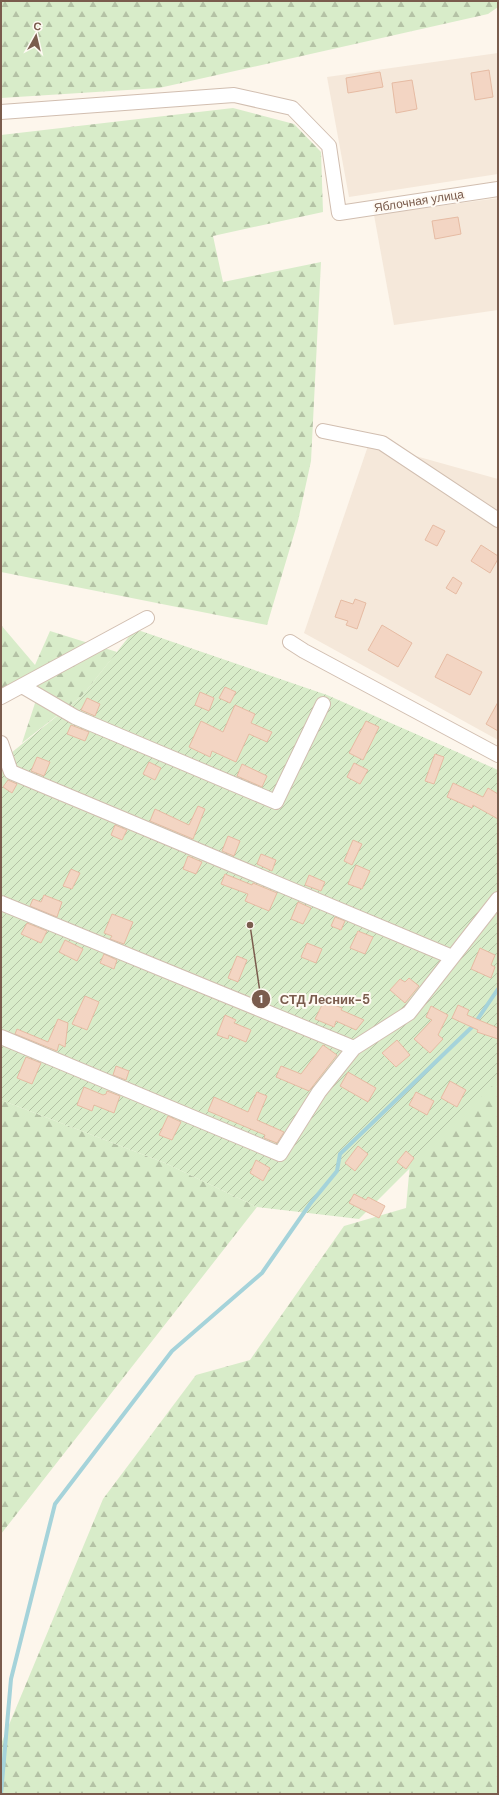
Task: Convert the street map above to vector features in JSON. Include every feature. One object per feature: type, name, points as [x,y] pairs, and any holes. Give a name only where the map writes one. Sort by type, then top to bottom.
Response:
[{"type":"street","name":"Яблочная улица","points":[[1,112],[234,95],[292,108],[329,146],[339,213],[498,188]]},
{"type":"street","points":[[323,431],[382,443],[498,520]]},
{"type":"street","points":[[1,698],[147,618]]},
{"type":"street","points":[[290,642],[304,651],[498,755]]},
{"type":"street","points":[[22,686],[75,717],[276,802],[323,704]]},
{"type":"street","points":[[1,743],[11,772],[452,957]]},
{"type":"street","points":[[1,1037],[280,1154],[319,1092],[354,1048],[409,1013],[498,898]]},
{"type":"street","points":[[1,902],[354,1048]]},
{"type":"shaded area","points":[[498,53],[498,174],[349,197],[327,77]]},
{"type":"shaded area","points":[[498,198],[498,310],[394,325],[374,215]]},
{"type":"shaded area","points":[[369,443],[498,479],[498,740],[304,633]]},
{"type":"green space","points":[[1,1],[498,1],[498,7],[488,14],[159,88],[1,98]]},
{"type":"green space","points":[[233,108],[294,124],[321,152],[323,212],[213,236],[223,282],[321,262],[311,461],[298,521],[267,625],[1,572],[1,135]]},
{"type":"green space","points":[[1,625],[35,665],[50,631],[117,652],[82,696],[22,743],[37,697],[1,691]]},
{"type":"green space","points":[[135,629],[327,695],[498,770],[498,1080],[359,1219],[257,1207],[165,1163],[1,1100],[1,761],[82,696]]},
{"type":"green space","points":[[498,1079],[498,1794],[1,1794],[1,1744],[103,1499],[196,1375],[250,1360],[344,1226],[406,1208],[410,1163]]},
{"type":"green space","points":[[1,1100],[165,1163],[257,1207],[1,1534]]},
{"type":"building","points":[[489,70],[493,97],[475,100],[471,73]]},
{"type":"building","points":[[380,72],[383,87],[348,93],[346,78]]},
{"type":"building","points":[[412,80],[417,109],[396,113],[392,83]]},
{"type":"building","points":[[458,217],[461,234],[435,239],[432,221]]},
{"type":"building","points":[[433,525],[445,531],[437,546],[425,540]]},
{"type":"building","points":[[481,545],[498,556],[498,559],[490,573],[471,561]]},
{"type":"building","points":[[453,577],[462,583],[456,594],[446,588]]},
{"type":"building","points":[[355,599],[366,603],[357,629],[346,625],[348,621],[335,617],[341,600],[353,604]]},
{"type":"building","points":[[382,625],[412,643],[398,667],[368,650]]},
{"type":"building","points":[[447,654],[482,672],[470,695],[435,677]]},
{"type":"building","points":[[225,687],[236,692],[230,703],[219,698]]},
{"type":"building","points":[[200,692],[214,698],[209,711],[195,705]]},
{"type":"building","points":[[87,698],[100,704],[95,716],[81,710]]},
{"type":"building","points":[[498,702],[498,731],[486,724]]},
{"type":"building","points":[[235,705],[255,714],[251,723],[272,732],[267,742],[249,734],[236,762],[212,751],[210,757],[189,747],[201,721],[223,732]]},
{"type":"building","points":[[366,721],[379,727],[363,760],[349,753]]},
{"type":"building","points":[[71,725],[89,732],[85,741],[67,734]]},
{"type":"building","points":[[435,754],[444,757],[434,784],[425,781]]},
{"type":"building","points":[[37,757],[50,762],[44,776],[31,771]]},
{"type":"building","points":[[149,762],[161,768],[155,780],[143,774]]},
{"type":"building","points":[[354,763],[368,770],[360,784],[347,777]]},
{"type":"building","points":[[242,764],[267,776],[262,787],[237,776]]},
{"type":"building","points":[[8,780],[17,784],[12,793],[3,787]]},
{"type":"building","points":[[453,783],[483,797],[488,788],[498,794],[498,819],[473,805],[472,808],[447,797]]},
{"type":"building","points":[[198,806],[205,809],[193,839],[150,821],[155,809],[189,825]]},
{"type":"building","points":[[115,825],[127,830],[122,840],[111,835]]},
{"type":"building","points":[[228,836],[240,841],[234,856],[222,851]]},
{"type":"building","points":[[353,840],[362,844],[352,865],[344,861]]},
{"type":"building","points":[[261,854],[276,860],[272,871],[257,864]]},
{"type":"building","points":[[188,856],[202,862],[196,874],[183,869]]},
{"type":"building","points":[[356,865],[370,871],[362,889],[348,884]]},
{"type":"building","points":[[71,869],[80,873],[72,889],[63,886]]},
{"type":"building","points":[[225,874],[277,893],[269,911],[245,901],[248,894],[221,884]]},
{"type":"building","points":[[309,875],[325,882],[321,891],[305,885]]},
{"type":"building","points":[[44,895],[62,902],[57,917],[30,906],[33,899],[41,902]]},
{"type":"building","points":[[298,902],[311,908],[303,924],[291,919]]},
{"type":"building","points":[[112,914],[133,922],[124,944],[110,939],[112,936],[104,933]]},
{"type":"building","points":[[335,917],[345,921],[341,930],[331,926]]},
{"type":"building","points":[[27,923],[47,931],[41,943],[21,934]]},
{"type":"building","points":[[358,931],[373,937],[365,954],[350,948]]},
{"type":"building","points":[[65,940],[83,949],[77,961],[59,952]]},
{"type":"building","points":[[307,943],[322,949],[316,963],[301,957]]},
{"type":"building","points":[[480,948],[495,955],[491,965],[495,967],[491,978],[471,969]]},
{"type":"building","points":[[104,954],[117,960],[114,969],[100,963]]},
{"type":"building","points":[[237,956],[247,960],[238,982],[228,978]]},
{"type":"building","points":[[409,978],[419,986],[405,1003],[390,990],[400,979],[405,982]]},
{"type":"building","points":[[85,996],[99,1002],[87,1030],[72,1024]]},
{"type":"building","points":[[324,1001],[342,1008],[341,1010],[364,1020],[356,1030],[336,1021],[334,1027],[315,1019]]},
{"type":"building","points":[[458,1005],[469,1010],[467,1015],[498,1028],[498,1039],[477,1032],[478,1030],[452,1018]]},
{"type":"building","points":[[431,1006],[448,1015],[438,1035],[443,1039],[430,1053],[414,1039],[432,1020],[426,1017]]},
{"type":"building","points":[[225,1015],[236,1020],[234,1023],[251,1030],[246,1042],[229,1035],[228,1039],[217,1035]]},
{"type":"building","points":[[58,1019],[68,1023],[65,1047],[59,1044],[57,1051],[15,1034],[17,1029],[48,1042]]},
{"type":"building","points":[[397,1040],[410,1055],[396,1067],[382,1053]]},
{"type":"building","points":[[323,1045],[337,1055],[309,1091],[276,1077],[281,1066],[301,1074]]},
{"type":"building","points":[[26,1057],[41,1063],[32,1084],[17,1078]]},
{"type":"building","points":[[116,1066],[129,1071],[126,1080],[113,1075]]},
{"type":"building","points":[[348,1072],[376,1088],[368,1102],[340,1086]]},
{"type":"building","points":[[450,1081],[466,1090],[457,1107],[441,1098]]},
{"type":"building","points":[[84,1087],[103,1095],[106,1094],[107,1091],[120,1096],[114,1113],[94,1105],[92,1111],[77,1105]]},
{"type":"building","points":[[257,1092],[267,1096],[257,1120],[284,1132],[277,1143],[264,1138],[265,1135],[208,1111],[214,1097],[248,1112]]},
{"type":"building","points":[[416,1092],[434,1101],[427,1115],[409,1105]]},
{"type":"building","points":[[168,1116],[181,1122],[172,1140],[159,1135]]},
{"type":"building","points":[[358,1146],[368,1154],[355,1171],[345,1163]]},
{"type":"building","points":[[406,1151],[414,1158],[406,1169],[397,1162]]},
{"type":"building","points":[[256,1160],[270,1168],[263,1181],[250,1173]]},
{"type":"building","points":[[354,1194],[366,1200],[368,1197],[385,1206],[379,1218],[349,1203]]},
{"type":"waterway","points":[[1,1794],[11,1679],[55,1504],[172,1351],[262,1273],[310,1204],[337,1171],[340,1154],[473,1026],[498,989]]},
{"type":"place","name":"СТД Лесник-5","points":[[250,925]]}]
